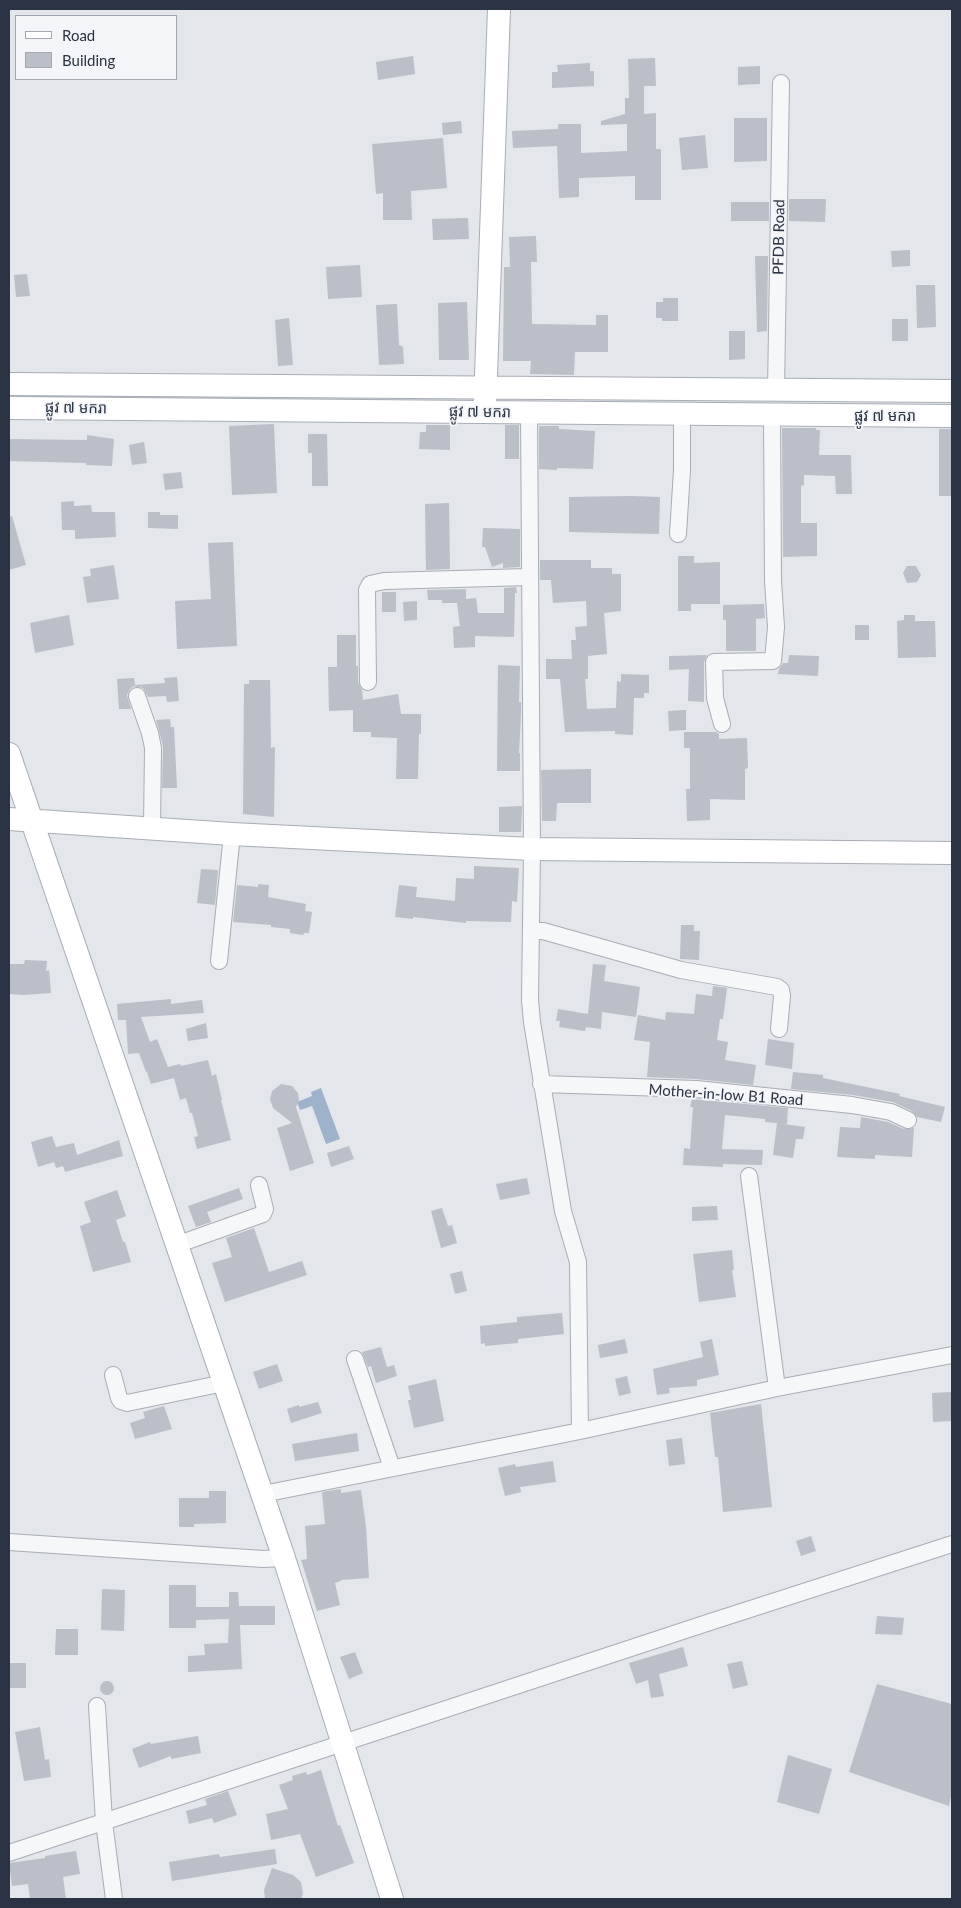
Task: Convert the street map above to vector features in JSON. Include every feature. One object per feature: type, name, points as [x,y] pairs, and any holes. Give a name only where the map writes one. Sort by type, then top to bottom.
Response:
[{"type":"street","points":[[485,412],[499,9]]},
{"type":"street","name":"PFDB Road","points":[[776,390],[781,84]]},
{"type":"street","name":"ផ្លូវ ៧ មករា","points":[[9,384],[952,391]]},
{"type":"street","name":"ផ្លូវ ៧ មករា","points":[[9,408],[952,416]]},
{"type":"street","points":[[529,413],[528,577],[532,849],[530,982],[532,1022],[563,1211],[578,1262],[580,1431]]},
{"type":"street","points":[[678,534],[682,470],[682,414]]},
{"type":"street","points":[[722,724],[715,698],[714,662],[773,661],[776,627],[773,581],[772,415]]},
{"type":"street","points":[[368,682],[367,590],[370,584],[384,581],[528,577]]},
{"type":"street","points":[[137,696],[150,732],[153,748],[154,793],[152,828]]},
{"type":"street","points":[[9,754],[20,820],[176,1245],[263,1494],[392,1899]]},
{"type":"street","points":[[20,820],[232,834],[532,849],[952,853]]},
{"type":"street","points":[[219,961],[232,834]]},
{"type":"street","points":[[530,931],[543,931],[681,970],[777,987],[782,996],[779,1029]]},
{"type":"street","name":"Mother-in-low B1 Road","points":[[541,1084],[706,1090],[852,1105],[891,1112],[908,1120]]},
{"type":"street","points":[[749,1176],[777,1388]]},
{"type":"street","points":[[176,1245],[263,1214],[265,1209],[259,1185]]},
{"type":"street","points":[[263,1494],[580,1431],[777,1388],[952,1355]]},
{"type":"street","points":[[355,1360],[392,1468]]},
{"type":"street","points":[[113,1375],[119,1398],[121,1401],[127,1402],[224,1383]]},
{"type":"street","points":[[9,1542],[263,1560],[284,1558]]},
{"type":"street","points":[[9,1853],[952,1544]]},
{"type":"street","points":[[97,1706],[104,1822],[114,1899]]},
{"type":"water","points":[[321,1088],[340,1139],[326,1144],[312,1106],[300,1110],[297,1102],[312,1096],[311,1092]]},
{"type":"building","points":[[413,56],[415,74],[378,80],[376,62]]},
{"type":"building","points":[[655,58],[656,86],[644,86],[644,114],[656,113],[656,149],[661,149],[661,200],[635,200],[635,176],[579,178],[579,197],[559,198],[557,146],[513,148],[512,131],[558,129],[558,124],[581,124],[581,153],[627,151],[627,124],[601,125],[601,121],[625,114],[625,98],[629,98],[628,59]]},
{"type":"building","points":[[590,63],[590,71],[594,71],[594,86],[552,88],[552,72],[558,72],[557,65]]},
{"type":"building","points":[[760,66],[760,84],[738,85],[738,67]]},
{"type":"building","points":[[734,118],[767,118],[767,161],[734,162]]},
{"type":"building","points":[[461,121],[462,133],[443,135],[442,123]]},
{"type":"building","points":[[705,135],[708,168],[682,170],[679,138]]},
{"type":"building","points":[[443,138],[447,188],[411,191],[412,220],[383,220],[383,193],[376,194],[372,144]]},
{"type":"building","points":[[789,199],[826,199],[825,222],[789,221]]},
{"type":"building","points":[[731,202],[769,202],[769,221],[731,221]]},
{"type":"building","points":[[468,218],[469,239],[433,240],[432,219]]},
{"type":"building","points":[[536,236],[537,262],[531,262],[532,324],[596,325],[596,315],[608,315],[608,352],[575,352],[574,375],[530,374],[531,361],[503,361],[504,267],[510,267],[509,237]]},
{"type":"building","points":[[910,250],[910,266],[892,267],[891,251]]},
{"type":"building","points":[[755,256],[768,256],[767,331],[757,332]]},
{"type":"building","points":[[360,265],[362,297],[328,299],[326,267]]},
{"type":"building","points":[[27,274],[30,296],[16,297],[14,275]]},
{"type":"building","points":[[916,285],[935,285],[936,327],[917,328]]},
{"type":"building","points":[[663,298],[678,298],[678,321],[662,321],[662,318],[656,318],[656,302],[663,302]]},
{"type":"building","points":[[467,302],[469,360],[439,360],[438,303]]},
{"type":"building","points":[[397,304],[399,345],[403,347],[404,364],[379,365],[376,305]]},
{"type":"building","points":[[289,318],[293,365],[278,366],[275,320]]},
{"type":"building","points":[[892,319],[908,319],[908,341],[892,341]]},
{"type":"building","points":[[729,331],[745,331],[745,359],[729,360]]},
{"type":"building","points":[[274,424],[277,493],[232,495],[229,426]]},
{"type":"building","points":[[426,425],[450,425],[450,450],[419,449],[420,432],[426,432]]},
{"type":"building","points":[[505,425],[519,425],[519,459],[505,459]]},
{"type":"building","points":[[539,426],[559,426],[559,429],[595,431],[593,469],[539,469]]},
{"type":"building","points":[[782,428],[816,428],[816,430],[820,430],[819,455],[851,455],[852,494],[836,494],[835,476],[804,475],[804,485],[801,486],[801,523],[817,523],[817,556],[783,557]]},
{"type":"building","points":[[939,429],[952,429],[952,496],[939,496]]},
{"type":"building","points":[[308,434],[327,434],[328,486],[312,486],[312,453],[308,453]]},
{"type":"building","points":[[87,435],[114,439],[112,466],[86,465],[86,463],[9,461],[9,439],[87,440]]},
{"type":"building","points":[[144,442],[147,463],[132,465],[129,445]]},
{"type":"building","points":[[181,472],[183,488],[165,490],[163,474]]},
{"type":"building","points":[[569,497],[660,497],[659,534],[569,532]]},
{"type":"building","points":[[74,501],[74,506],[91,505],[92,512],[115,512],[116,537],[75,539],[75,530],[62,530],[61,502]]},
{"type":"building","points":[[449,503],[450,569],[426,570],[425,504]]},
{"type":"building","points":[[148,512],[160,512],[160,515],[178,515],[178,529],[148,528]]},
{"type":"building","points":[[12,516],[26,565],[9,570],[9,517]]},
{"type":"building","points":[[483,528],[520,529],[520,567],[503,568],[503,563],[492,567],[485,547],[482,547]]},
{"type":"building","points":[[233,542],[237,646],[177,649],[175,601],[211,599],[208,543]]},
{"type":"building","points":[[678,556],[694,556],[694,563],[720,562],[720,604],[691,604],[691,611],[678,611]]},
{"type":"building","points":[[540,560],[591,560],[591,568],[612,568],[612,574],[621,574],[621,611],[604,613],[607,654],[588,656],[588,679],[585,679],[587,709],[616,708],[617,681],[621,682],[621,674],[649,675],[649,693],[644,693],[644,698],[634,698],[633,735],[615,734],[615,731],[565,732],[560,679],[546,679],[546,659],[572,659],[571,640],[576,640],[575,627],[587,626],[586,601],[553,603],[551,580],[540,580]]},
{"type":"building","points":[[114,565],[119,599],[87,603],[83,577],[91,576],[90,569]]},
{"type":"building","points":[[907,566],[916,566],[921,575],[917,582],[907,583],[903,573]]},
{"type":"building","points":[[516,587],[514,637],[475,636],[475,647],[454,648],[453,627],[460,626],[457,603],[442,603],[442,600],[428,600],[427,590],[466,589],[466,599],[476,598],[478,613],[504,613],[504,588]]},
{"type":"building","points":[[382,592],[396,592],[396,612],[382,612]]},
{"type":"building","points":[[417,601],[417,620],[404,621],[403,602]]},
{"type":"building","points":[[764,604],[765,618],[756,619],[756,651],[726,651],[726,620],[723,620],[723,605]]},
{"type":"building","points":[[69,615],[74,645],[35,653],[30,623]]},
{"type":"building","points":[[904,615],[915,615],[915,621],[935,621],[936,657],[898,658],[897,621],[904,620]]},
{"type":"building","points":[[855,625],[869,625],[869,640],[855,640]]},
{"type":"building","points":[[337,635],[356,635],[356,666],[358,666],[358,682],[362,690],[363,700],[398,694],[401,714],[421,714],[418,779],[396,779],[397,738],[371,737],[371,732],[353,732],[353,710],[329,711],[328,667],[337,667]]},
{"type":"building","points":[[707,655],[704,662],[704,702],[688,701],[689,669],[669,670],[669,656]]},
{"type":"building","points":[[789,655],[819,656],[818,676],[778,674],[783,663],[788,663]]},
{"type":"building","points":[[498,665],[520,666],[520,771],[497,771]]},
{"type":"building","points":[[177,677],[179,701],[167,702],[166,696],[148,697],[143,688],[134,686],[127,695],[131,709],[119,709],[117,679],[134,678],[135,685],[165,683],[164,678]]},
{"type":"building","points":[[249,680],[270,680],[271,748],[275,747],[274,817],[243,814],[244,684],[249,684]]},
{"type":"building","points":[[686,710],[686,730],[669,731],[668,711]]},
{"type":"building","points":[[170,719],[171,727],[174,727],[177,788],[162,788],[163,746],[156,720]]},
{"type":"building","points":[[684,732],[716,732],[719,734],[719,739],[747,738],[748,768],[745,769],[745,800],[710,799],[710,820],[687,821],[686,789],[690,789],[690,748],[684,748]]},
{"type":"building","points":[[591,769],[591,803],[557,803],[556,821],[542,821],[541,770]]},
{"type":"building","points":[[522,806],[521,832],[499,832],[499,807]]},
{"type":"building","points":[[474,866],[519,868],[517,902],[512,901],[511,922],[466,921],[466,923],[413,917],[413,919],[395,917],[399,885],[417,887],[416,897],[455,901],[456,878],[474,879]]},
{"type":"building","points":[[201,869],[218,870],[215,905],[197,903]]},
{"type":"building","points":[[258,884],[269,885],[268,897],[306,904],[305,911],[312,912],[309,933],[304,933],[303,935],[290,933],[290,929],[271,927],[271,925],[233,922],[237,885],[258,887]]},
{"type":"building","points":[[681,925],[694,925],[694,931],[700,931],[699,960],[680,959]]},
{"type":"building","points":[[25,960],[47,961],[46,971],[49,970],[51,993],[9,994],[9,964],[24,964]]},
{"type":"building","points":[[593,964],[606,965],[604,981],[640,987],[636,1017],[602,1012],[601,1029],[586,1027],[585,1031],[559,1027],[560,1021],[556,1021],[558,1009],[588,1014]]},
{"type":"building","points":[[713,986],[727,988],[723,1019],[720,1019],[717,1040],[728,1042],[725,1060],[756,1065],[753,1085],[696,1079],[647,1077],[650,1042],[634,1040],[638,1015],[665,1020],[666,1012],[694,1014],[696,994],[712,996]]},
{"type":"building","points":[[171,999],[171,1004],[202,1000],[204,1013],[141,1017],[150,1042],[157,1039],[168,1067],[208,1060],[212,1076],[216,1074],[231,1140],[197,1149],[194,1137],[198,1136],[192,1113],[190,1113],[186,1098],[180,1100],[174,1078],[151,1084],[139,1053],[128,1054],[126,1020],[118,1020],[117,1004]]},
{"type":"building","points":[[206,1023],[208,1038],[188,1041],[186,1029]]},
{"type":"building","points":[[768,1039],[794,1043],[792,1069],[765,1065]]},
{"type":"building","points":[[793,1072],[823,1075],[823,1078],[900,1094],[899,1096],[945,1107],[941,1122],[917,1117],[912,1111],[893,1102],[853,1095],[791,1089]]},
{"type":"building","points":[[281,1084],[292,1086],[298,1093],[299,1101],[296,1107],[314,1163],[290,1171],[277,1128],[292,1123],[273,1108],[270,1099],[272,1091]]},
{"type":"building","points":[[692,1099],[788,1108],[787,1124],[765,1122],[765,1119],[725,1115],[722,1149],[763,1150],[762,1165],[723,1164],[723,1167],[683,1165],[684,1148],[690,1149],[693,1107],[690,1107]]},
{"type":"building","points":[[861,1117],[888,1122],[904,1129],[914,1128],[912,1157],[875,1155],[875,1159],[837,1157],[840,1127],[860,1128]]},
{"type":"building","points":[[777,1123],[805,1127],[803,1139],[796,1139],[793,1158],[773,1155]]},
{"type":"building","points":[[52,1136],[56,1147],[74,1143],[77,1155],[119,1140],[123,1156],[65,1172],[63,1166],[56,1168],[54,1162],[38,1167],[31,1142]]},
{"type":"building","points":[[349,1146],[354,1159],[331,1167],[327,1153]]},
{"type":"building","points":[[527,1178],[530,1194],[500,1200],[496,1184]]},
{"type":"building","points":[[239,1188],[243,1199],[207,1212],[211,1222],[196,1227],[188,1206]]},
{"type":"building","points":[[117,1190],[126,1216],[116,1220],[131,1262],[93,1272],[80,1226],[91,1222],[84,1202]]},
{"type":"building","points":[[717,1206],[718,1220],[692,1221],[692,1207]]},
{"type":"building","points":[[442,1208],[448,1226],[452,1225],[457,1243],[441,1248],[431,1211]]},
{"type":"building","points":[[254,1228],[269,1272],[302,1261],[307,1275],[225,1302],[212,1263],[232,1257],[226,1238]]},
{"type":"building","points":[[732,1250],[734,1270],[732,1270],[736,1297],[699,1302],[693,1254]]},
{"type":"building","points":[[462,1271],[467,1291],[455,1294],[450,1274]]},
{"type":"building","points":[[562,1313],[564,1334],[518,1339],[518,1343],[485,1346],[485,1343],[481,1344],[480,1326],[517,1322],[517,1317]]},
{"type":"building","points":[[625,1339],[628,1353],[600,1358],[598,1345]]},
{"type":"building","points":[[712,1339],[719,1375],[697,1380],[697,1386],[669,1388],[670,1393],[657,1395],[653,1369],[703,1357],[700,1342]]},
{"type":"building","points":[[381,1347],[387,1367],[394,1365],[397,1376],[376,1383],[371,1366],[368,1367],[362,1352]]},
{"type":"building","points":[[277,1364],[283,1381],[259,1389],[253,1372]]},
{"type":"building","points":[[627,1376],[631,1393],[619,1396],[615,1379]]},
{"type":"building","points":[[436,1379],[444,1421],[414,1428],[408,1400],[411,1400],[408,1386]]},
{"type":"building","points":[[952,1392],[952,1421],[933,1422],[932,1393]]},
{"type":"building","points":[[318,1402],[322,1413],[291,1423],[287,1409]]},
{"type":"building","points":[[761,1404],[772,1507],[723,1512],[718,1457],[715,1457],[710,1413]]},
{"type":"building","points":[[164,1406],[172,1429],[135,1439],[130,1423],[145,1418],[143,1412]]},
{"type":"building","points":[[357,1433],[359,1451],[295,1461],[292,1444]]},
{"type":"building","points":[[682,1438],[685,1464],[669,1466],[666,1440]]},
{"type":"building","points":[[553,1461],[556,1482],[520,1487],[521,1492],[505,1496],[498,1468],[515,1464],[516,1467]]},
{"type":"building","points":[[341,1489],[341,1493],[361,1490],[366,1527],[369,1578],[341,1580],[335,1583],[340,1605],[317,1611],[301,1560],[307,1559],[305,1526],[325,1524],[322,1492]]},
{"type":"building","points":[[209,1491],[226,1491],[226,1523],[194,1524],[194,1527],[179,1527],[179,1498],[209,1498]]},
{"type":"building","points":[[811,1536],[816,1551],[801,1556],[796,1541]]},
{"type":"building","points":[[169,1585],[196,1585],[196,1607],[229,1607],[229,1592],[238,1592],[239,1606],[275,1606],[275,1625],[240,1625],[242,1669],[188,1672],[188,1656],[205,1655],[204,1644],[228,1643],[229,1619],[196,1620],[196,1628],[169,1628]]},
{"type":"building","points":[[102,1589],[125,1590],[124,1631],[101,1630]]},
{"type":"building","points":[[877,1616],[904,1618],[902,1635],[875,1634]]},
{"type":"building","points":[[56,1629],[78,1629],[78,1655],[55,1655]]},
{"type":"building","points":[[683,1647],[688,1666],[659,1674],[664,1696],[651,1698],[648,1680],[636,1684],[629,1663]]},
{"type":"building","points":[[355,1652],[363,1673],[349,1679],[340,1657]]},
{"type":"building","points":[[742,1661],[748,1685],[733,1689],[727,1664]]},
{"type":"building","points":[[9,1663],[26,1663],[26,1688],[9,1688]]},
{"type":"building","points":[[107,1681],[112,1683],[114,1688],[112,1693],[107,1695],[102,1693],[100,1688],[102,1683]]},
{"type":"building","points":[[877,1684],[952,1704],[952,1791],[949,1806],[849,1772]]},
{"type":"building","points":[[40,1727],[45,1760],[49,1759],[51,1777],[24,1781],[15,1732]]},
{"type":"building","points":[[198,1736],[201,1753],[171,1759],[171,1756],[139,1768],[132,1749],[150,1742],[151,1744]]},
{"type":"building","points":[[788,1755],[832,1769],[819,1814],[777,1802]]},
{"type":"building","points":[[321,1770],[338,1826],[340,1825],[354,1863],[316,1877],[300,1834],[271,1840],[266,1814],[288,1809],[279,1785],[293,1780],[292,1776],[306,1772],[307,1775]]},
{"type":"building","points":[[228,1791],[237,1815],[214,1823],[212,1818],[189,1824],[186,1811],[207,1805],[205,1799]]},
{"type":"building","points":[[275,1849],[277,1864],[172,1881],[169,1862],[219,1854],[220,1857]]},
{"type":"building","points":[[76,1851],[80,1874],[63,1877],[66,1899],[30,1899],[28,1884],[12,1886],[9,1863]]},
{"type":"building","points":[[272,1868],[293,1875],[301,1882],[303,1894],[301,1899],[265,1899],[264,1890]]}]
